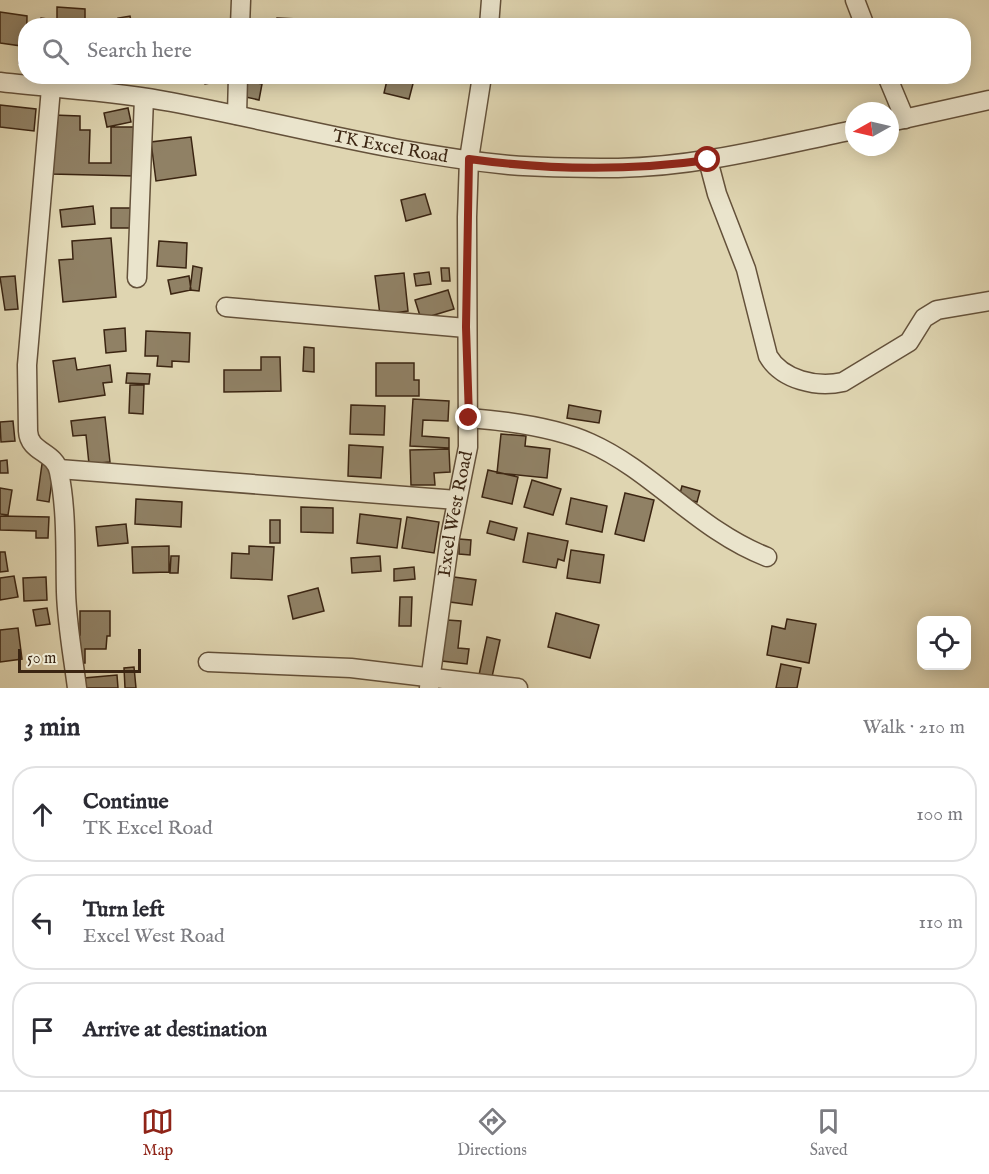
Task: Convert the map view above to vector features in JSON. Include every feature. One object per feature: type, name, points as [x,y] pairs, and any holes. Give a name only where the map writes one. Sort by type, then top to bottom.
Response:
[{"type":"street","points":[[240,18],[241,0]]},
{"type":"street","points":[[490,18],[492,0]]},
{"type":"street","points":[[855,0],[862,18]]},
{"type":"street","name":"TK Excel Road","points":[[0,82],[144,98],[365,142],[508,165],[610,168],[708,160],[845,132]]},
{"type":"street","points":[[237,116],[238,84]]},
{"type":"street","name":"Excel West Road","points":[[430,683],[457,500],[465,466],[469,418],[466,327],[469,159],[481,84]]},
{"type":"street","points":[[889,84],[893,102]]},
{"type":"street","points":[[51,88],[27,365],[28,439],[33,446],[51,457],[59,469],[67,555],[68,636],[76,688]]},
{"type":"street","points":[[137,278],[144,98]]},
{"type":"street","points":[[899,121],[989,100]]},
{"type":"street","points":[[708,160],[719,202],[746,269],[768,356],[774,366],[786,374],[801,380],[832,384],[843,382],[909,342],[924,318],[937,310],[989,301]]},
{"type":"street","points":[[226,307],[466,327]]},
{"type":"street","points":[[469,418],[518,424],[588,442],[627,466],[729,540],[767,556]]},
{"type":"street","points":[[59,469],[457,500]]},
{"type":"street","points":[[208,662],[340,667],[430,683],[518,688]]},
{"type":"building","points":[[57,7],[85,9],[85,18],[57,18]]},
{"type":"building","points":[[0,12],[27,16],[27,18],[18,18],[18,46],[0,43]]},
{"type":"building","points":[[244,84],[262,84],[259,100],[241,96]]},
{"type":"building","points":[[386,84],[413,84],[409,99],[384,93]]},
{"type":"building","points":[[0,105],[36,109],[34,131],[0,127]]},
{"type":"building","points":[[128,108],[131,122],[107,127],[104,113]]},
{"type":"building","points":[[53,115],[80,116],[80,130],[90,130],[89,163],[111,163],[111,127],[136,127],[135,176],[51,174]]},
{"type":"building","points":[[191,137],[196,175],[156,181],[151,142]]},
{"type":"building","points":[[425,194],[431,214],[406,221],[401,200]]},
{"type":"building","points":[[93,206],[95,224],[62,227],[60,210]]},
{"type":"building","points":[[111,208],[132,208],[132,228],[111,228]]},
{"type":"building","points":[[111,238],[116,297],[63,302],[59,260],[73,259],[72,241]]},
{"type":"building","points":[[159,241],[187,243],[186,268],[157,266]]},
{"type":"building","points":[[193,266],[202,268],[199,291],[190,290]]},
{"type":"building","points":[[441,268],[449,268],[450,281],[442,281]]},
{"type":"building","points":[[429,272],[431,284],[416,286],[414,274]]},
{"type":"building","points":[[404,273],[408,311],[380,315],[375,276]]},
{"type":"building","points":[[15,276],[18,309],[5,310],[0,277]]},
{"type":"building","points":[[189,276],[191,290],[171,294],[168,280]]},
{"type":"building","points":[[448,290],[454,309],[421,319],[415,300]]},
{"type":"building","points":[[125,328],[126,351],[106,353],[104,330]]},
{"type":"building","points":[[146,331],[190,333],[189,362],[172,361],[172,367],[157,366],[158,356],[145,356]]},
{"type":"building","points":[[304,347],[314,348],[314,372],[303,371]]},
{"type":"building","points":[[261,357],[280,357],[281,391],[224,392],[224,370],[261,370]]},
{"type":"building","points":[[75,358],[77,370],[110,365],[112,382],[103,383],[105,395],[59,402],[53,361]]},
{"type":"building","points":[[376,363],[414,363],[414,380],[419,380],[419,396],[376,396]]},
{"type":"building","points":[[127,373],[150,374],[149,384],[126,383]]},
{"type":"building","points":[[130,385],[144,385],[143,414],[129,413]]},
{"type":"building","points":[[413,399],[449,401],[448,421],[423,420],[422,436],[449,438],[449,448],[410,446]]},
{"type":"building","points":[[351,405],[385,406],[384,435],[350,434]]},
{"type":"building","points":[[569,405],[601,411],[599,423],[567,418]]},
{"type":"building","points":[[105,417],[110,462],[89,464],[86,435],[73,436],[71,421]]},
{"type":"building","points":[[13,421],[15,441],[1,442],[0,422]]},
{"type":"building","points":[[501,434],[526,436],[525,446],[550,449],[547,478],[497,473]]},
{"type":"building","points":[[349,445],[383,447],[381,478],[348,476]]},
{"type":"building","points":[[449,449],[450,472],[434,473],[435,485],[411,485],[410,450]]},
{"type":"building","points":[[7,460],[8,473],[0,473],[0,461]]},
{"type":"building","points":[[42,464],[54,466],[49,502],[37,500]]},
{"type":"building","points":[[488,470],[518,477],[512,504],[482,497]]},
{"type":"building","points":[[532,480],[561,489],[553,515],[524,507]]},
{"type":"building","points":[[682,486],[700,491],[697,502],[679,497]]},
{"type":"building","points":[[0,488],[12,490],[8,515],[0,514]]},
{"type":"building","points":[[625,493],[654,500],[644,541],[615,534]]},
{"type":"building","points":[[571,498],[607,506],[602,532],[566,524]]},
{"type":"building","points":[[136,499],[182,502],[181,527],[135,524]]},
{"type":"building","points":[[301,507],[333,508],[333,533],[301,532]]},
{"type":"building","points":[[360,514],[401,519],[397,548],[357,543]]},
{"type":"building","points":[[0,516],[49,517],[48,538],[36,538],[36,531],[0,530]]},
{"type":"building","points":[[407,517],[439,522],[434,553],[402,548]]},
{"type":"building","points":[[270,520],[280,520],[280,543],[270,543]]},
{"type":"building","points":[[490,521],[517,528],[514,540],[487,533]]},
{"type":"building","points":[[126,524],[128,543],[98,546],[96,527]]},
{"type":"building","points":[[528,533],[568,541],[564,561],[558,559],[556,568],[523,562]]},
{"type":"building","points":[[459,539],[471,540],[470,555],[459,554]]},
{"type":"building","points":[[169,546],[169,572],[133,573],[132,547]]},
{"type":"building","points":[[249,546],[274,547],[272,580],[231,578],[232,553],[249,554]]},
{"type":"building","points":[[571,550],[604,555],[600,583],[567,578]]},
{"type":"building","points":[[0,552],[5,552],[8,571],[0,572]]},
{"type":"building","points":[[171,556],[179,556],[178,573],[170,573]]},
{"type":"building","points":[[380,556],[381,571],[352,573],[351,558]]},
{"type":"building","points":[[414,567],[415,579],[394,581],[394,569]]},
{"type":"building","points":[[14,576],[18,597],[0,600],[0,578]]},
{"type":"building","points":[[46,577],[47,600],[24,601],[23,578]]},
{"type":"building","points":[[454,577],[476,580],[472,605],[450,602]]},
{"type":"building","points":[[318,588],[324,611],[293,619],[288,596]]},
{"type":"building","points":[[400,597],[412,597],[411,626],[399,626]]},
{"type":"building","points":[[47,608],[50,624],[36,626],[33,610]]},
{"type":"building","points":[[80,611],[110,611],[110,636],[107,636],[106,649],[85,649],[85,663],[70,663],[70,635],[80,635]]},
{"type":"building","points":[[556,613],[599,625],[590,658],[548,647]]},
{"type":"building","points":[[787,619],[816,624],[809,663],[767,655],[772,626],[785,629]]},
{"type":"building","points":[[447,620],[461,621],[458,648],[469,649],[467,664],[442,661]]},
{"type":"building","points":[[18,628],[22,659],[0,662],[0,630]]},
{"type":"building","points":[[487,637],[500,640],[492,677],[479,675]]},
{"type":"building","points":[[781,664],[801,668],[797,688],[776,688]]},
{"type":"building","points":[[134,667],[136,688],[125,688],[124,668]]},
{"type":"building","points":[[117,675],[118,688],[85,688],[84,678]]},
{"type":"route","points":[[469,418],[466,217],[469,159],[508,165],[620,168],[708,160]]}]
